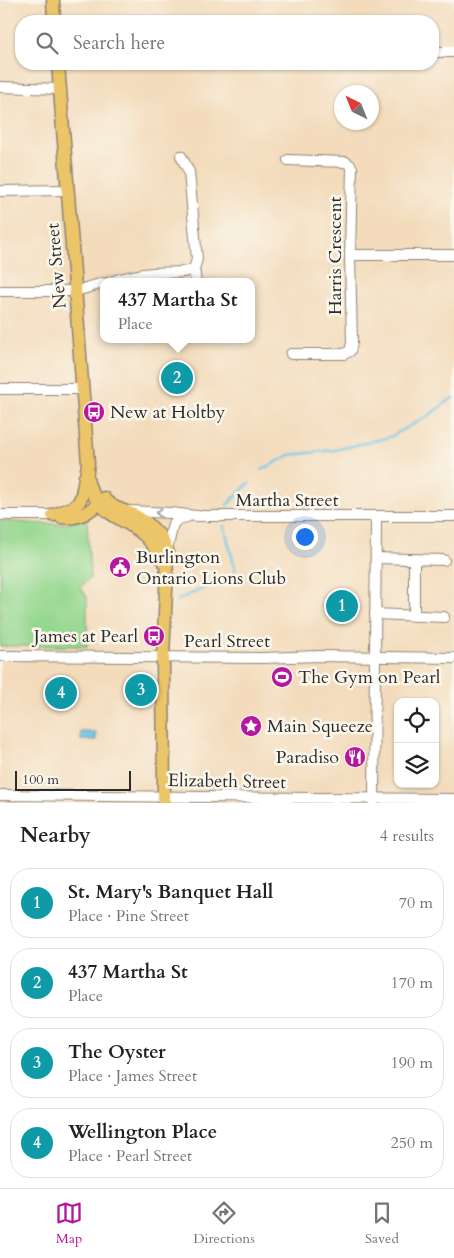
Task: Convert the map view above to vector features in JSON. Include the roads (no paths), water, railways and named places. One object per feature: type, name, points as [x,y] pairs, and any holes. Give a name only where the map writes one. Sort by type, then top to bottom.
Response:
[{"type":"main road","points":[[52,0],[53,15]]},
{"type":"main road","name":"New Street","points":[[58,70],[76,290],[87,469],[89,487],[101,501]]},
{"type":"main road","points":[[53,515],[68,511],[79,502],[82,496],[87,469]]},
{"type":"main road","points":[[53,515],[63,518],[76,517],[88,513],[101,501]]},
{"type":"main road","points":[[101,501],[140,518],[160,536],[167,550],[164,656],[164,800]]},
{"type":"main road","points":[[101,501],[110,514],[144,534],[166,565]]},
{"type":"street","points":[[439,52],[454,52]]},
{"type":"street","points":[[0,87],[60,89]]},
{"type":"street","points":[[181,156],[189,172],[197,259],[194,269],[195,278]]},
{"type":"street","name":"Harris Crescent","points":[[288,160],[341,161],[346,162],[352,168],[350,254],[352,343],[350,351],[344,354],[291,354]]},
{"type":"street","points":[[0,191],[67,190]]},
{"type":"street","points":[[350,254],[454,255]]},
{"type":"street","points":[[126,278],[154,273],[185,273],[194,269]]},
{"type":"street","points":[[0,291],[76,290],[100,284]]},
{"type":"street","points":[[0,389],[83,389]]},
{"type":"street","name":"Martha Street","points":[[121,510],[196,516],[454,516]]},
{"type":"street","points":[[0,515],[53,515]]},
{"type":"street","points":[[167,550],[174,522],[180,518],[196,516]]},
{"type":"street","points":[[374,801],[376,516]]},
{"type":"street","points":[[376,558],[444,560]]},
{"type":"street","points":[[414,560],[414,616]]},
{"type":"street","points":[[375,614],[444,617]]},
{"type":"street","name":"Pearl Street","points":[[0,656],[454,658]]},
{"type":"street","name":"Elizabeth Street","points":[[0,795],[164,800],[252,798],[374,801],[454,799]]},
{"type":"water","points":[[81,732],[96,732],[96,740],[81,740]]},
{"type":"waterway","points":[[262,470],[290,455],[335,450],[390,437],[428,416],[454,398]]},
{"type":"waterway","points":[[227,505],[249,483]]},
{"type":"waterway","points":[[178,600],[232,578],[235,568],[224,526]]},
{"type":"place","name":"437 Martha St","points":[[177,378]]},
{"type":"place","name":"New at Holtby","points":[[94,412]]},
{"type":"place","name":"Burlington Ontario Lions Club","points":[[120,567]]},
{"type":"place","name":"St. Mary's Banquet Hall","points":[[342,606]]},
{"type":"place","name":"James at Pearl","points":[[154,636]]},
{"type":"place","name":"The Gym on Pearl","points":[[282,677]]},
{"type":"place","name":"The Oyster","points":[[141,690]]},
{"type":"place","name":"Wellington Place","points":[[61,693]]},
{"type":"place","name":"Main Squeeze","points":[[251,726]]},
{"type":"place","name":"Paradiso","points":[[355,757]]}]
